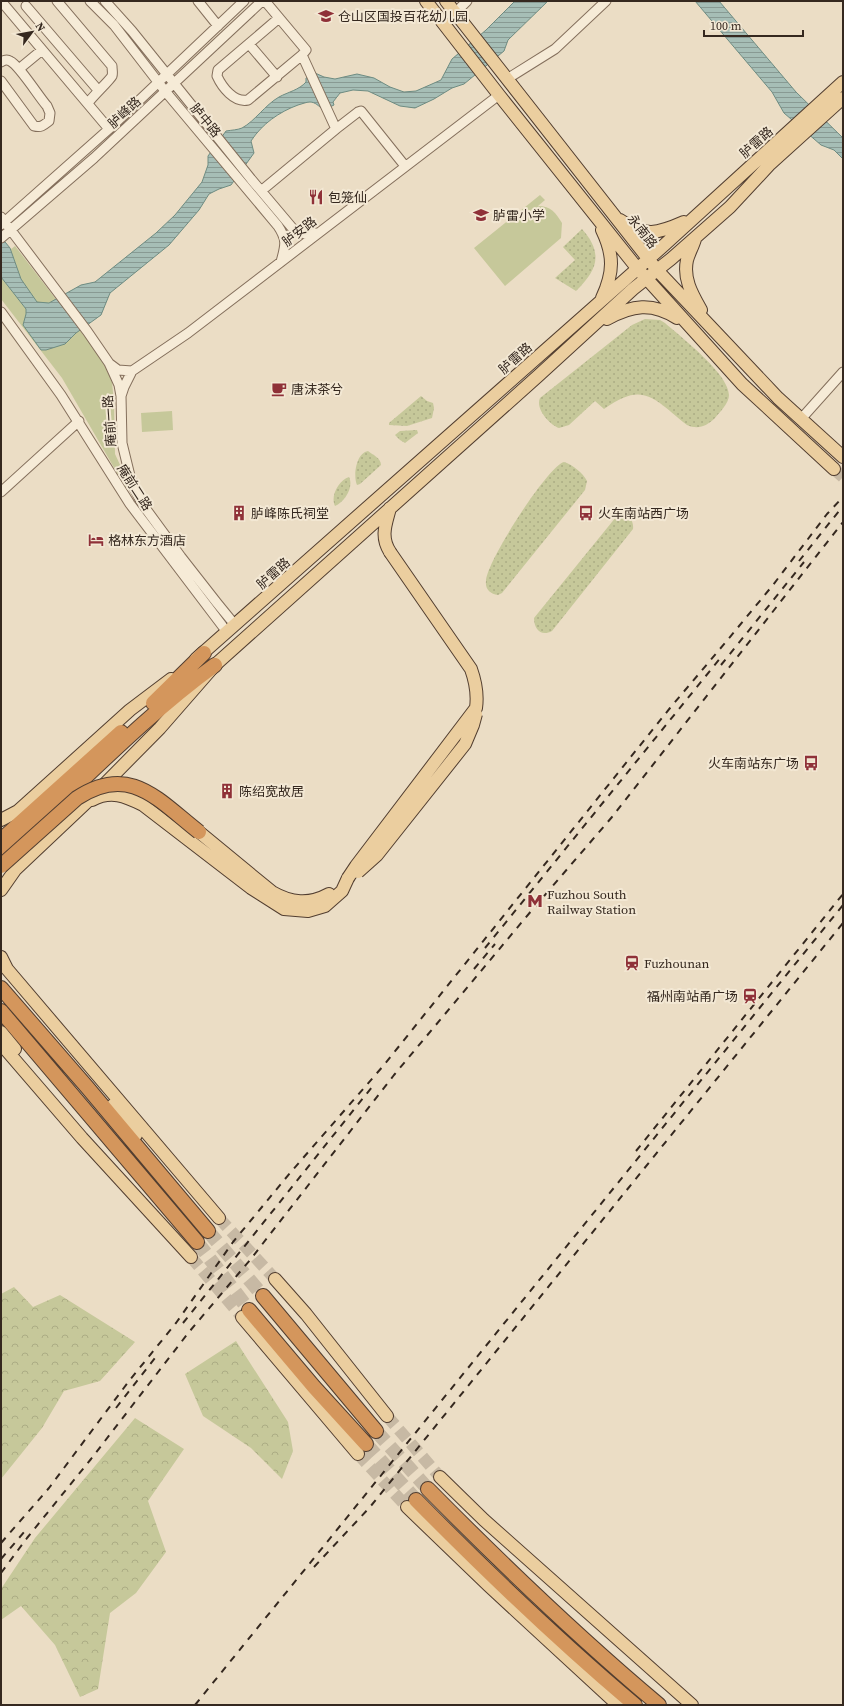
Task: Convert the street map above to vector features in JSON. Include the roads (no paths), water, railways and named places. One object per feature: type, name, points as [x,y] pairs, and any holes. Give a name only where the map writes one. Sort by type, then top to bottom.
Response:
[{"type":"highway","points":[[1,856],[48,814],[140,721],[204,653]]},
{"type":"highway","points":[[1,840],[140,721],[215,665]]},
{"type":"highway","points":[[8,868],[77,798],[89,790],[106,784],[118,783],[131,785],[149,793],[195,837]]},
{"type":"highway","points":[[1,988],[92,1092],[208,1230]]},
{"type":"highway","points":[[1,1012],[196,1242]]},
{"type":"highway","points":[[1,1026],[54,1082],[82,1107]]},
{"type":"highway","points":[[263,1296],[376,1431]]},
{"type":"highway","points":[[246,1314],[314,1387],[362,1449]]},
{"type":"highway","points":[[428,1489],[489,1551],[547,1606],[604,1658],[659,1705]]},
{"type":"highway","points":[[412,1503],[449,1534],[533,1613],[635,1705]]},
{"type":"main road","points":[[426,1],[646,279],[742,384],[834,469]]},
{"type":"main road","name":"永南路","points":[[446,1],[657,270],[778,398],[843,457]]},
{"type":"main road","name":"胪雷路","points":[[8,868],[87,802],[160,728],[215,665],[590,328],[730,207],[770,164],[804,133],[843,82]]},
{"type":"main road","name":"胪雷路","points":[[18,811],[130,710],[204,653],[694,218],[790,130],[843,98]]},
{"type":"main road","points":[[613,215],[642,232],[668,229],[694,218]]},
{"type":"main road","points":[[595,216],[603,233],[612,263],[610,277],[601,301]]},
{"type":"main road","points":[[695,237],[687,259],[686,272],[689,289],[710,326]]},
{"type":"main road","points":[[590,328],[620,312],[645,307],[653,307],[664,310],[689,325]]},
{"type":"main road","points":[[87,802],[97,797],[109,794],[115,794],[132,799],[166,822],[195,837],[272,892],[289,900],[308,902],[319,900],[330,894],[348,878],[476,708],[476,682],[471,669],[384,542],[383,536],[390,508]]},
{"type":"main road","points":[[1,820],[18,811]]},
{"type":"main road","points":[[1,826],[18,811]]},
{"type":"main road","points":[[1,876],[8,868]]},
{"type":"main road","points":[[1,890],[8,868]]},
{"type":"main road","points":[[1,957],[4,966],[219,1218]]},
{"type":"main road","points":[[1,1032],[82,1138]]},
{"type":"main road","points":[[63,1036],[82,1065],[186,1204]]},
{"type":"main road","points":[[1,1044],[82,1138],[191,1258]]},
{"type":"main road","points":[[275,1279],[306,1314],[388,1416]]},
{"type":"main road","points":[[440,1477],[484,1520],[692,1705]]},
{"type":"main road","points":[[412,1503],[488,1586],[618,1705]]},
{"type":"street","points":[[1,1],[88,103],[93,105],[110,127]]},
{"type":"street","points":[[57,1],[112,66],[113,72],[111,78],[98,90],[88,103]]},
{"type":"street","name":"胪中路","points":[[90,1],[114,25],[158,83],[283,234],[286,244],[281,262]]},
{"type":"street","name":"胪中路","points":[[104,1],[127,25],[294,230],[301,234],[309,235],[317,233]]},
{"type":"street","points":[[198,1],[218,26]]},
{"type":"street","name":"胪峰路","points":[[2,221],[110,127],[244,1]]},
{"type":"street","name":"胪峰路","points":[[6,235],[94,158],[262,1]]},
{"type":"street","points":[[265,1],[306,50],[254,97],[244,101],[235,98],[219,82],[216,76],[218,70],[279,18]]},
{"type":"street","points":[[455,13],[467,1]]},
{"type":"street","points":[[507,79],[555,48],[606,1]]},
{"type":"street","points":[[14,16],[29,3],[98,90]]},
{"type":"street","points":[[249,44],[277,76]]},
{"type":"street","points":[[19,69],[42,50]]},
{"type":"street","points":[[302,54],[336,129]]},
{"type":"street","points":[[1,62],[6,60],[11,61],[19,69],[50,112],[49,121],[43,126],[34,126],[1,81]]},
{"type":"street","name":"胪安路","points":[[132,371],[188,333],[499,95]]},
{"type":"street","points":[[261,191],[336,129],[361,111],[405,166]]},
{"type":"street","name":"庵前一路","points":[[2,221],[6,235],[63,300],[109,363],[115,375],[121,396],[122,443],[132,484],[143,505],[217,603],[231,629]]},
{"type":"street","name":"庵前二路","points":[[1,312],[45,371],[79,421],[130,504],[231,629]]},
{"type":"street","points":[[109,363],[118,370],[132,371],[121,396]]},
{"type":"street","points":[[801,419],[843,372]]},
{"type":"street","points":[[1,492],[79,421]]},
{"type":"water","points":[[515,1],[548,1],[508,40],[504,51],[464,84],[452,88],[415,108],[400,106],[368,91],[353,90],[340,93],[333,102],[334,105],[323,110],[315,103],[310,102],[284,111],[272,119],[255,135],[251,141],[254,153],[231,185],[209,194],[199,210],[169,245],[110,293],[101,315],[76,333],[65,344],[46,350],[41,350],[23,325],[26,309],[1,277],[1,237],[10,248],[21,279],[37,302],[49,303],[81,285],[95,282],[156,233],[175,215],[202,182],[208,165],[208,156],[226,131],[240,129],[247,125],[274,100],[300,87],[306,82],[306,78],[315,73],[324,77],[335,79],[357,74],[374,78],[390,87],[404,92],[416,91],[441,80],[452,59],[486,30]]},
{"type":"water","points":[[695,1],[719,1],[796,92],[843,138],[843,159],[834,150],[821,145],[784,113],[772,92]]},
{"type":"tunnel","points":[[834,469],[843,477]]},
{"type":"tunnel","points":[[219,1218],[275,1279]]},
{"type":"tunnel","points":[[208,1231],[263,1296]]},
{"type":"tunnel","points":[[197,1242],[249,1310]]},
{"type":"tunnel","points":[[191,1257],[242,1317]]},
{"type":"tunnel","points":[[387,1416],[440,1477]]},
{"type":"tunnel","points":[[376,1431],[428,1489]]},
{"type":"tunnel","points":[[366,1444],[416,1500]]},
{"type":"tunnel","points":[[358,1454],[407,1507]]},
{"type":"railway","points":[[1,1543],[49,1488],[129,1381],[176,1323],[233,1242],[290,1173],[384,1065],[670,708],[773,585],[827,514],[843,497]]},
{"type":"railway","points":[[799,561],[843,506]]},
{"type":"railway","points":[[1,1573],[189,1332],[250,1260],[394,1075],[612,817],[843,522]]},
{"type":"railway","points":[[721,665],[804,562]]},
{"type":"railway","points":[[485,948],[722,656]]},
{"type":"railway","points":[[636,1151],[843,894]]},
{"type":"railway","points":[[195,1705],[843,905]]},
{"type":"railway","points":[[314,1567],[370,1507],[843,923]]},
{"type":"railway","points":[[474,969],[495,944]]},
{"type":"railway","points":[[183,1323],[372,1087]]},
{"type":"railway","points":[[116,1408],[158,1354]]},
{"type":"railway","points":[[1,1559],[25,1531]]},
{"type":"place","name":"仓山区国投百花幼儿园","points":[[326,16]]},
{"type":"place","name":"包笼仙","points":[[316,197]]},
{"type":"place","name":"胪雷小学","points":[[481,215]]},
{"type":"place","name":"唐沫茶兮","points":[[279,389]]},
{"type":"place","name":"胪峰陈氏祠堂","points":[[239,513]]},
{"type":"place","name":"火车南站西广场","points":[[586,513]]},
{"type":"place","name":"格林东方酒店","points":[[96,540]]},
{"type":"place","name":"火车南站东广场","points":[[811,763]]},
{"type":"place","name":"陈绍宽故居","points":[[227,791]]},
{"type":"place","name":"Fuzhou South Railway Station","points":[[535,901]]},
{"type":"place","name":"Fuzhounan","points":[[632,963]]},
{"type":"place","name":"福州南站甬广场","points":[[750,996]]}]
